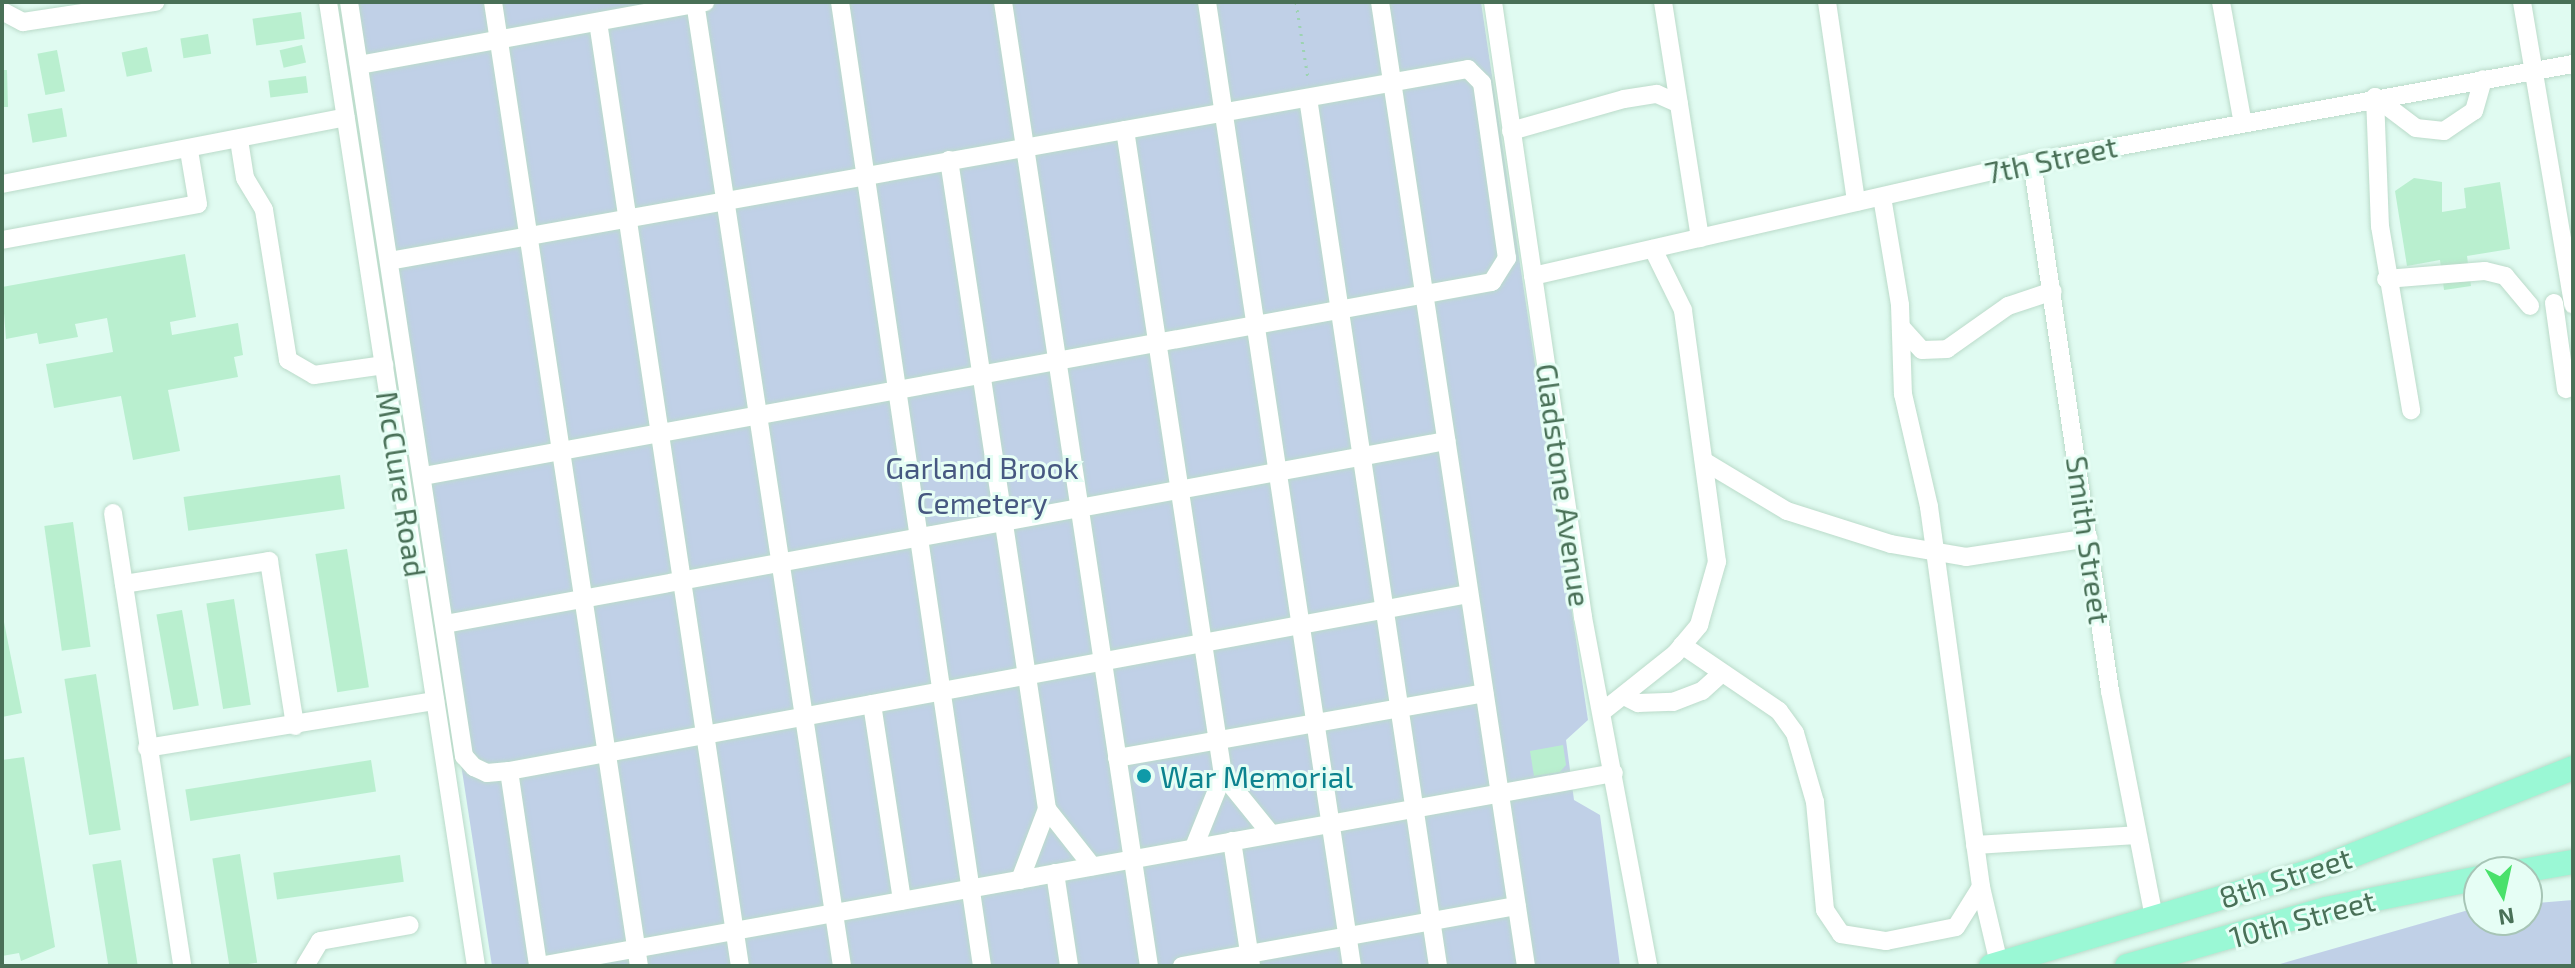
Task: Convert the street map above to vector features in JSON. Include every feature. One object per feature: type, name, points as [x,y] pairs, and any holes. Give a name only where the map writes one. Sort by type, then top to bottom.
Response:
[{"type":"main road","name":"8th Street","points":[[1995,965],[2318,869],[2572,768]]},
{"type":"main road","points":[[2543,867],[2573,862]]},
{"type":"main road","name":"10th Street","points":[[2127,966],[2326,909],[2463,881]]},
{"type":"street","points":[[2,28],[23,22],[156,2]]},
{"type":"street","name":"McClure Road","points":[[328,2],[474,966]]},
{"type":"street","points":[[349,2],[464,756],[487,773],[1469,594]]},
{"type":"street","points":[[493,2],[638,957]]},
{"type":"street","points":[[840,2],[982,966]]},
{"type":"street","points":[[1003,2],[1149,966]]},
{"type":"street","points":[[1207,2],[1352,966]]},
{"type":"street","points":[[1380,2],[1526,966]]},
{"type":"street","name":"Gladstone Avenue","points":[[1493,2],[1602,712],[1648,966]]},
{"type":"street","points":[[1663,2],[1700,238]]},
{"type":"street","points":[[1827,2],[1856,202]]},
{"type":"street","points":[[2221,2],[2242,119]]},
{"type":"street","points":[[2522,2],[2573,305]]},
{"type":"street","points":[[359,65],[698,3],[725,201],[842,966]]},
{"type":"street","points":[[2,11],[23,22]]},
{"type":"street","points":[[598,22],[740,966]]},
{"type":"street","name":"7th Street","points":[[1533,276],[2032,162],[2242,119],[2573,64]]},
{"type":"street","points":[[389,261],[1468,69],[1482,83],[1507,258],[1492,282],[423,476]]},
{"type":"street","points":[[2375,97],[2416,128],[2444,131],[2474,111],[2483,79]]},
{"type":"street","points":[[1511,131],[1635,97],[1657,94],[1679,104]]},
{"type":"street","points":[[2375,97],[2376,193],[2386,279],[2411,410]]},
{"type":"street","points":[[1308,98],[1438,966]]},
{"type":"street","points":[[2,184],[189,151],[346,117]]},
{"type":"street","points":[[1125,130],[1223,775],[1271,834]]},
{"type":"street","points":[[239,140],[245,178],[264,210],[288,360],[314,375],[384,365]]},
{"type":"street","points":[[2,240],[198,204],[189,151]]},
{"type":"street","points":[[949,160],[1047,809],[1020,880]]},
{"type":"street","name":"Smith Street","points":[[2032,162],[2089,538],[2137,835],[2154,918]]},
{"type":"street","points":[[1882,197],[1901,327],[1903,394],[1934,550],[1981,887],[1995,965]]},
{"type":"street","points":[[1602,712],[1682,645],[1707,611],[1715,582],[1719,545],[1683,310],[1653,249]]},
{"type":"street","points":[[2386,279],[2485,271],[2505,276],[2530,306]]},
{"type":"street","points":[[1901,327],[1922,350],[1947,349],[2008,306],[2053,291]]},
{"type":"street","points":[[2561,313],[2566,389]]},
{"type":"street","points":[[445,624],[1446,441]]},
{"type":"street","points":[[1707,463],[1802,516],[1966,557],[2089,538]]},
{"type":"street","points":[[113,513],[182,966]]},
{"type":"street","points":[[124,584],[269,561],[295,726]]},
{"type":"street","points":[[1682,645],[1779,711],[1802,748],[1815,802],[1825,910],[1841,934],[1886,941],[1956,927],[1981,887]]},
{"type":"street","points":[[1624,696],[1638,703],[1673,702],[1702,691],[1722,673]]},
{"type":"street","points":[[1117,758],[1484,693]]},
{"type":"street","points":[[147,748],[435,701]]},
{"type":"street","points":[[872,704],[902,901]]},
{"type":"street","points":[[509,771],[538,966],[638,957],[736,931],[1614,773]]},
{"type":"street","points":[[1194,847],[1223,775]]},
{"type":"street","points":[[1047,809],[1092,866]]},
{"type":"street","points":[[1975,845],[2137,835]]},
{"type":"street","points":[[1232,841],[1250,960]]},
{"type":"street","points":[[1055,873],[1069,966]]},
{"type":"street","points":[[1182,966],[1250,960],[1348,936],[1517,906]]},
{"type":"street","points":[[305,966],[320,941],[410,925]]},
{"type":"path","points":[[1296,2],[1308,98]]},
{"type":"path","points":[[2550,966],[2561,966]]},
{"type":"green space","name":"Garland Brook Cemetery","points":[[344,2],[1481,2],[1588,720],[1566,740],[1574,800],[1600,815],[1620,966],[492,966]]},
{"type":"green space","points":[[2573,900],[2573,966],[2273,966],[2463,912],[2463,936],[2543,936],[2543,903]]},
{"type":"building","points":[[301,12],[305,39],[256,46],[252,19]]},
{"type":"building","points":[[208,34],[211,54],[183,58],[180,38]]},
{"type":"building","points":[[302,45],[306,63],[284,68],[280,50]]},
{"type":"building","points":[[147,47],[152,71],[127,77],[122,52]]},
{"type":"building","points":[[57,50],[65,91],[45,95],[37,54]]},
{"type":"building","points":[[2,70],[7,70],[8,107],[2,107]]},
{"type":"building","points":[[306,76],[308,93],[270,98],[268,81]]},
{"type":"building","points":[[62,108],[67,137],[33,143],[28,114]]},
{"type":"building","points":[[2414,178],[2442,182],[2442,212],[2466,208],[2464,188],[2500,182],[2510,249],[2467,256],[2471,286],[2444,290],[2440,260],[2407,266],[2395,191]]},
{"type":"building","points":[[185,254],[196,317],[170,322],[172,335],[238,323],[243,355],[234,357],[238,377],[168,390],[180,451],[133,460],[121,396],[54,408],[46,364],[113,352],[107,318],[75,324],[78,337],[39,344],[37,333],[6,339],[2,287]]},
{"type":"building","points":[[340,475],[345,509],[188,531],[184,497]]},
{"type":"building","points":[[73,522],[91,647],[62,651],[44,526]]},
{"type":"building","points":[[347,549],[369,687],[337,692],[315,554]]},
{"type":"building","points":[[234,599],[251,705],[223,709],[206,603]]},
{"type":"building","points":[[182,610],[199,706],[173,710],[156,615]]},
{"type":"building","points":[[2,612],[22,713],[2,717]]},
{"type":"building","points":[[96,674],[121,830],[89,835],[64,679]]},
{"type":"building","points":[[1563,745],[1566,765],[1560,772],[1534,776],[1530,751]]},
{"type":"building","points":[[24,757],[55,947],[21,961],[19,953],[2,956],[2,760]]},
{"type":"building","points":[[371,760],[376,792],[190,821],[185,789]]},
{"type":"building","points":[[240,854],[257,963],[229,966],[212,858]]},
{"type":"building","points":[[400,855],[404,882],[277,900],[273,873]]},
{"type":"building","points":[[121,860],[138,966],[108,966],[92,865]]},
{"type":"place","name":"War Memorial","points":[[1144,776]]}]
